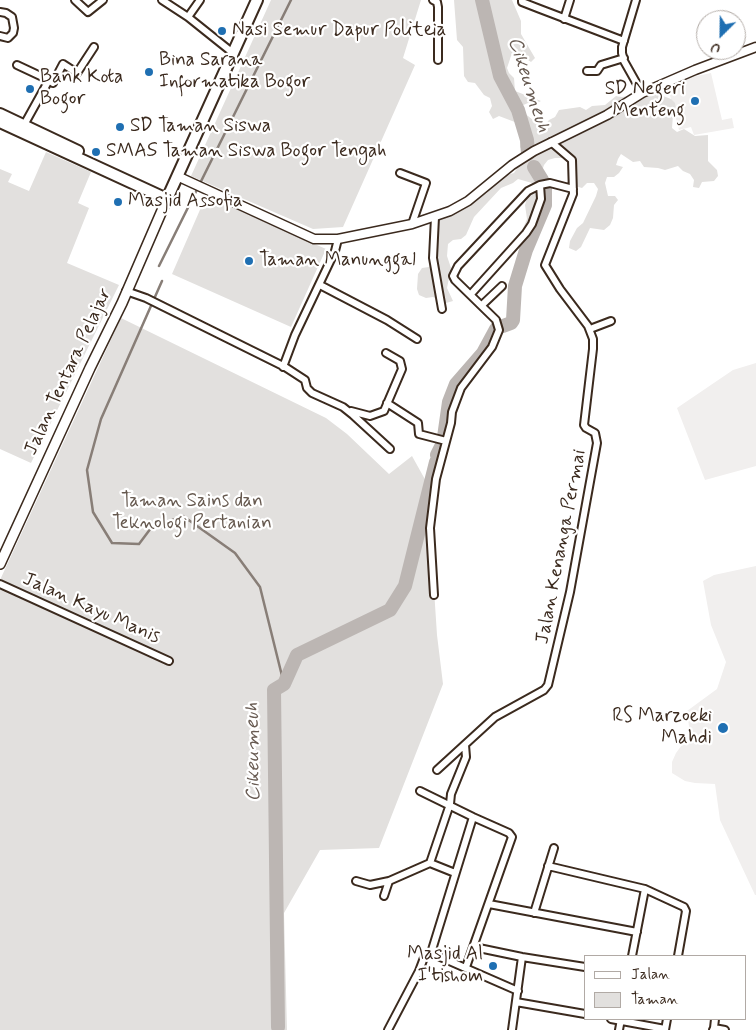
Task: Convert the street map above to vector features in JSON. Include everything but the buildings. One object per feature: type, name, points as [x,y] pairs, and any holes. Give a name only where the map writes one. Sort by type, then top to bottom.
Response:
[{"type":"main road","points":[[0,122],[168,196],[257,0]]},
{"type":"main road","points":[[0,114],[98,164]]},
{"type":"main road","name":"Jalan Tentara Pelajar","points":[[0,564],[168,196]]},
{"type":"street","points":[[75,0],[88,12],[102,0]]},
{"type":"street","points":[[162,0],[188,17],[233,53]]},
{"type":"street","points":[[188,17],[200,0]]},
{"type":"street","points":[[433,0],[437,2],[438,7],[438,60]]},
{"type":"street","points":[[522,0],[522,2],[564,19],[624,41]]},
{"type":"street","points":[[564,19],[570,0]]},
{"type":"street","points":[[636,0],[622,54],[642,93]]},
{"type":"street","points":[[0,12],[12,17],[14,28],[13,33],[8,38],[0,36]]},
{"type":"street","points":[[17,65],[53,83],[64,64],[78,73],[94,47]]},
{"type":"street","points":[[177,176],[314,239],[338,238],[412,224],[450,211],[473,198],[512,166],[534,151],[599,118],[642,93],[756,47]]},
{"type":"street","points":[[588,71],[597,71],[602,65],[624,58]]},
{"type":"street","points":[[24,125],[49,80]]},
{"type":"street","points":[[551,142],[572,160],[573,194],[545,262],[546,268],[590,329],[610,321]]},
{"type":"street","points":[[400,173],[426,183],[412,224]]},
{"type":"street","points":[[434,595],[430,528],[436,479],[451,423],[452,412],[461,388],[492,347],[499,330],[496,320],[453,278],[458,266],[528,191],[540,185],[550,183],[573,189]]},
{"type":"street","points":[[471,294],[532,224],[541,198],[540,185]]},
{"type":"street","points":[[435,217],[433,258],[442,309]]},
{"type":"street","points":[[283,367],[295,335],[335,251],[338,238]]},
{"type":"street","points":[[320,285],[387,320],[418,339]]},
{"type":"street","points":[[482,305],[502,286]]},
{"type":"street","points":[[126,291],[146,298],[283,367],[305,380],[307,388],[312,393],[347,410],[370,416],[384,411],[402,369],[400,361],[386,353]]},
{"type":"street","name":"Jalan Kenanga Permai","points":[[437,770],[495,717],[544,690],[552,674],[570,592],[597,442],[595,433],[584,425],[593,348],[593,338],[590,329]]},
{"type":"street","points":[[388,403],[418,423],[418,434],[446,441]]},
{"type":"street","points":[[347,410],[390,449]]},
{"type":"street","name":"Jalan Kayu Manis","points":[[0,584],[169,661]]},
{"type":"street","points":[[430,863],[450,804],[451,794],[466,757],[465,745]]},
{"type":"street","points":[[420,791],[509,833],[512,837],[466,968]]},
{"type":"street","points":[[431,953],[473,817]]},
{"type":"street","points":[[534,913],[554,848]]},
{"type":"street","points":[[356,882],[370,885],[389,881],[430,863],[455,873]]},
{"type":"street","points":[[548,866],[645,889],[684,907],[686,911],[678,955]]},
{"type":"street","points":[[384,896],[389,881]]},
{"type":"street","points":[[632,955],[645,889]]},
{"type":"street","points":[[489,904],[637,932]]},
{"type":"street","points":[[474,947],[584,967]]},
{"type":"street","points":[[388,1030],[419,971],[425,955],[431,953],[518,991]]},
{"type":"street","points":[[512,1030],[522,957]]},
{"type":"street","points":[[516,1002],[584,1014]]},
{"type":"street","points":[[619,1030],[621,1020],[665,1029]]},
{"type":"street","points":[[714,1029],[725,1030]]},
{"type":"shaded area","name":"SD Negeri Menteng","points":[[696,73],[697,76],[711,73],[722,120],[732,118],[734,128],[694,135],[691,127],[679,130],[667,84],[690,78],[689,74]]},
{"type":"shaded area","points":[[756,363],[756,466],[705,480],[677,408],[733,370]]},
{"type":"shaded area","name":"RS Marzoeki Mahdi","points":[[756,566],[755,895],[720,820],[715,784],[685,781],[672,773],[672,762],[676,753],[690,734],[687,711],[717,689],[726,662],[711,625],[703,581],[714,575]]},
{"type":"green space","points":[[271,0],[421,0],[403,58],[415,65],[343,227],[313,229],[191,176]]},
{"type":"green space","points":[[454,0],[512,0],[521,21],[521,34],[535,58],[531,62],[525,58],[511,56],[507,68],[514,78],[515,91],[541,101],[521,106],[523,112],[538,124],[545,125],[555,117],[559,110],[580,107],[586,110],[592,106],[605,105],[616,96],[629,96],[639,87],[645,85],[675,103],[676,109],[673,115],[672,128],[677,132],[684,129],[695,136],[708,135],[708,161],[717,170],[718,176],[714,181],[702,182],[699,188],[693,187],[694,180],[690,174],[678,166],[665,170],[644,167],[640,161],[633,162],[621,154],[616,165],[623,167],[614,177],[607,177],[605,183],[608,196],[615,196],[618,200],[614,205],[613,218],[610,225],[604,230],[590,228],[581,247],[576,251],[569,248],[570,241],[577,228],[583,223],[598,189],[594,183],[587,183],[582,188],[575,186],[568,158],[548,160],[540,177],[542,190],[548,192],[550,199],[547,205],[547,217],[527,246],[520,248],[521,233],[527,219],[525,205],[532,183],[518,179],[501,188],[474,217],[466,235],[448,244],[447,256],[451,268],[447,288],[453,301],[446,303],[433,297],[426,298],[419,295],[417,289],[418,274],[422,268],[429,267],[433,260],[429,253],[434,220],[474,197],[480,197],[487,193],[490,187],[507,175],[514,173],[524,154],[520,147],[522,130],[520,124],[499,116],[493,119],[489,112],[492,106],[490,98],[484,95],[475,83],[468,82],[464,76],[463,47],[457,40]]},
{"type":"green space","points":[[46,152],[91,172],[78,203],[89,208],[67,263],[119,285],[31,463],[0,449],[0,169],[12,174],[8,182],[29,191]]},
{"type":"green space","name":"Taman Manunggal","points":[[206,196],[326,249],[291,327],[172,274]]},
{"type":"green space","name":"Taman Sains dan Teknologi Pertanian","points":[[121,318],[326,418],[347,434],[389,474],[412,456],[427,483],[437,635],[443,684],[379,848],[320,850],[284,913],[287,1030],[0,1030],[0,580]]},
{"type":"waterway","points":[[159,266],[291,0]]},
{"type":"waterway","name":"Cikeumeuh","points":[[482,0],[500,76],[518,110],[527,140],[528,154]]},
{"type":"waterway","name":"Cikeumeuh","points":[[534,167],[542,180]]},
{"type":"waterway","name":"Cikeumeuh","points":[[503,326],[511,323],[513,320],[515,286],[526,250],[545,205],[545,188]]},
{"type":"waterway","points":[[162,281],[101,419],[87,470],[93,512],[112,543],[139,544],[151,528],[183,516],[235,553],[260,587],[284,684]]},
{"type":"waterway","name":"Cikeumeuh","points":[[444,437],[449,402],[456,384],[483,353],[496,329]]},
{"type":"waterway","name":"Cikeumeuh","points":[[437,455],[443,443]]},
{"type":"waterway","name":"Cikeumeuh","points":[[278,1027],[274,690],[284,684],[297,655],[390,610],[405,586],[436,462]]},
{"type":"place","name":"Nasi Semur Dapur Politeia","points":[[222,31]]},
{"type":"place","name":"Bina Sarana Informatika Bogor","points":[[149,72]]},
{"type":"place","name":"Bank Kota Bogor","points":[[30,89]]},
{"type":"place","name":"SD Negeri Menteng","points":[[695,101]]},
{"type":"place","name":"SD Taman Siswa","points":[[120,127]]},
{"type":"place","name":"SMAS Taman Siswa Bogor Tengah","points":[[96,152]]},
{"type":"place","name":"Masjid Assofia","points":[[118,202]]},
{"type":"place","name":"Taman Manunggal","points":[[249,261]]},
{"type":"place","name":"RS Marzoeki Mahdi","points":[[723,728]]},
{"type":"place","name":"Masjid Al I'tishom","points":[[493,966]]}]
